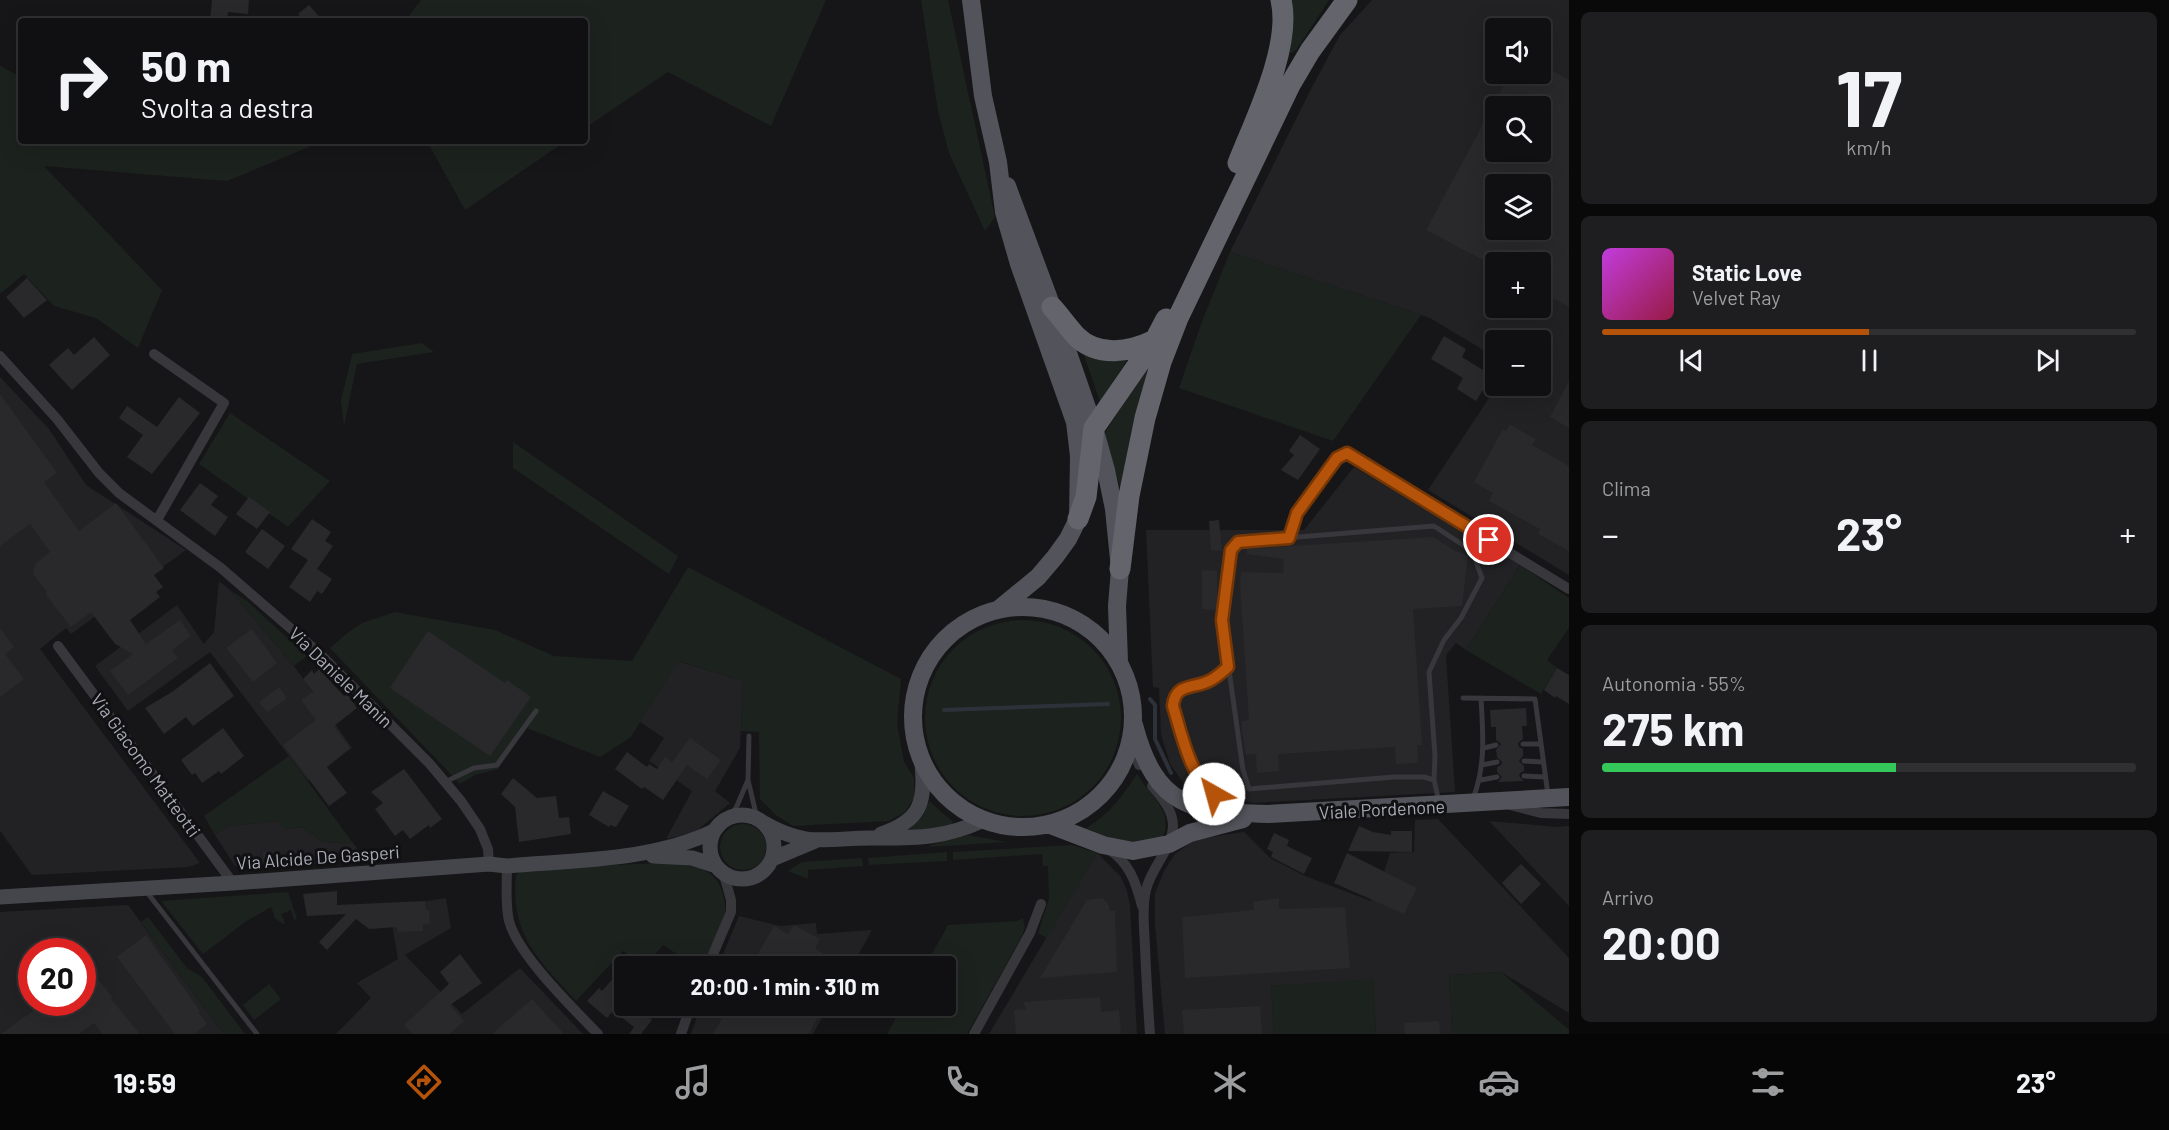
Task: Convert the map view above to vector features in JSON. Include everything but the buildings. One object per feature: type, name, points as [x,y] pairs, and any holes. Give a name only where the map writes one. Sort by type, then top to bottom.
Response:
[{"type":"highway","points":[[1078,519],[1086,497],[1094,428],[1155,340],[1216,216],[1272,77],[1282,40],[1281,0]]},
{"type":"highway","points":[[1120,569],[1129,496],[1145,417],[1161,362],[1178,318],[1290,85],[1310,51],[1347,0]]},
{"type":"highway","points":[[1053,306],[1078,338],[1097,348],[1115,352],[1136,349],[1155,340]]},
{"type":"main road","points":[[971,0],[983,96],[998,162],[1004,212],[1019,264],[1075,422],[1079,456],[1078,519],[1056,558],[1038,577],[999,609]]},
{"type":"main road","points":[[998,162],[1053,306],[1094,428],[1114,509],[1120,569],[1117,606],[1119,662]]},
{"type":"main road","points":[[870,838],[901,828],[911,819],[924,792],[922,764],[914,737],[912,708],[918,681],[931,656],[949,634],[972,618],[999,609],[1020,606],[1042,608],[1062,613],[1081,623],[1098,636],[1119,662],[1130,690],[1133,721],[1130,742],[1119,770],[1101,795],[1076,813],[1048,824],[1016,827],[984,820],[965,811],[948,798],[933,782],[922,764]]},
{"type":"main road","name":"Viale Pordenone","points":[[1133,721],[1142,752],[1151,770],[1165,789],[1179,800],[1198,808],[1232,813],[1268,814],[1569,797]]},
{"type":"main road","name":"Viale Pordenone","points":[[1048,824],[1103,845],[1133,851],[1169,844],[1190,833],[1219,824],[1268,814]]},
{"type":"main road","points":[[761,821],[773,836],[774,852],[765,870],[755,877],[736,879],[719,870],[710,852],[710,844],[714,831],[726,819],[741,815],[761,821],[788,835],[815,842]]},
{"type":"main road","points":[[772,859],[815,842],[870,838],[924,838],[947,834],[984,820]]},
{"type":"main road","name":"Via Alcide De Gasperi","points":[[0,897],[233,884],[489,864],[507,866],[639,854],[695,840],[714,831]]},
{"type":"main road","name":"Via Alcide De Gasperi","points":[[639,854],[692,858],[719,870]]},
{"type":"street","points":[[154,354],[224,403],[157,520]]},
{"type":"street","name":"Via Daniele Manin","points":[[0,356],[57,419],[99,473],[120,493],[221,568],[319,652],[429,763],[480,829],[488,849],[489,864]]},
{"type":"street","points":[[1347,453],[1569,590]]},
{"type":"street","name":"Via Giacomo Matteotti","points":[[58,646],[233,884]]},
{"type":"street","points":[[1130,742],[1145,775],[1172,814],[1173,828],[1169,844],[1151,875],[1146,889],[1143,912]]},
{"type":"street","name":"Viale Pordenone","points":[[1495,802],[1541,813],[1569,814]]},
{"type":"street","points":[[1103,845],[1117,854],[1131,872],[1138,889],[1143,912],[1150,1034]]},
{"type":"street","points":[[507,866],[507,905],[514,935],[526,954],[598,1034]]},
{"type":"street","points":[[712,956],[731,912],[731,900],[719,870]]},
{"type":"street","points":[[974,1034],[1030,933],[1041,904]]},
{"type":"street","points":[[681,1034],[687,1016]]},
{"type":"lane","points":[[1289,538],[1297,513],[1337,458],[1347,453]]},
{"type":"lane","points":[[1434,780],[1424,777],[1394,777],[1248,789],[1243,770],[1222,620],[1231,550],[1238,542],[1434,526],[1472,551],[1482,578],[1461,618],[1444,640],[1430,672],[1435,756],[1434,780],[1439,806]]},
{"type":"lane","points":[[1228,667],[1210,681],[1178,692],[1174,697],[1173,706],[1197,776],[1206,788],[1242,807],[1268,814]]},
{"type":"lane","points":[[1463,698],[1535,699],[1548,798]]},
{"type":"lane","points":[[1472,803],[1480,780],[1484,748],[1481,698]]},
{"type":"lane","points":[[445,782],[474,768],[496,765],[536,711]]},
{"type":"lane","points":[[749,736],[749,793],[761,821]]},
{"type":"lane","points":[[1484,748],[1496,744]]},
{"type":"lane","points":[[1523,744],[1540,744]]},
{"type":"lane","points":[[1524,761],[1543,762]]},
{"type":"lane","points":[[1482,765],[1497,762]]},
{"type":"lane","points":[[1480,780],[1497,777]]},
{"type":"lane","points":[[1524,777],[1545,777]]},
{"type":"lane","points":[[726,819],[736,808],[748,780]]},
{"type":"lane","points":[[144,889],[256,1034]]},
{"type":"shaded area","points":[[421,0],[826,0],[771,126],[668,72],[588,126],[588,18],[407,18]]},
{"type":"shaded area","points":[[921,0],[948,0],[995,217],[985,231],[949,153],[938,111]]},
{"type":"shaded area","points":[[1289,0],[1329,0],[1297,49],[1292,53],[1287,51]]},
{"type":"shaded area","points":[[1372,0],[1569,0],[1569,575],[1428,490],[1490,396],[1551,396],[1551,330],[1485,330],[1485,351],[1430,318],[1230,252],[1340,35]]},
{"type":"shaded area","points":[[0,66],[18,75],[18,144],[316,144],[227,181],[44,166],[162,290],[138,348],[96,318],[54,306],[24,274],[0,294]]},
{"type":"shaded area","points":[[429,144],[562,144],[465,210]]},
{"type":"shaded area","points":[[1230,252],[1421,315],[1333,441],[1179,388],[1201,324]]},
{"type":"shaded area","points":[[422,343],[434,352],[357,364],[344,426],[341,401],[352,354]]},
{"type":"shaded area","points":[[1083,352],[1127,360],[1100,402]]},
{"type":"shaded area","points":[[1150,362],[1131,433],[1121,490],[1104,434]]},
{"type":"shaded area","points":[[0,377],[49,429],[86,485],[186,550],[71,634],[66,628],[40,649],[200,863],[188,867],[32,875],[0,831]]},
{"type":"shaded area","points":[[230,413],[330,481],[288,527],[199,464]]},
{"type":"shaded area","points":[[513,442],[678,556],[669,574],[513,468]]},
{"type":"shaded area","points":[[1354,467],[1520,565],[1466,650],[1456,643],[1446,655],[1455,792],[1253,803],[1221,790],[1222,804],[1204,802],[1192,795],[1170,764],[1161,734],[1159,688],[1153,687],[1146,530],[1304,530]]},
{"type":"shaded area","points":[[1520,565],[1569,598],[1569,628],[1547,660],[1557,668],[1541,694],[1466,650]]},
{"type":"shaded area","points":[[688,567],[901,679],[897,724],[904,762],[914,778],[914,798],[905,812],[889,821],[793,826],[776,815],[760,799],[759,732],[741,731],[743,681],[679,661],[630,738],[600,757],[527,728],[498,769],[475,775],[460,784],[330,648],[362,623],[395,612],[495,630],[554,656],[632,661]]},
{"type":"shaded area","points":[[219,581],[230,590],[294,666],[352,748],[308,781],[210,652],[128,711],[95,666],[177,605],[204,644],[214,632]]},
{"type":"shaded area","points":[[230,590],[247,601],[307,656],[294,666]]},
{"type":"shaded area","points":[[1023,620],[1051,624],[1069,632],[1085,642],[1099,656],[1117,690],[1121,718],[1117,746],[1109,764],[1099,780],[1085,794],[1051,812],[1023,816],[995,812],[977,804],[961,794],[947,780],[929,746],[925,718],[929,690],[937,672],[947,656],[961,642],[995,624]]},
{"type":"shaded area","points":[[678,661],[743,681],[740,748],[715,791],[730,803],[694,833],[666,839],[692,791],[649,761],[664,738],[640,722]]},
{"type":"shaded area","points":[[289,756],[353,843],[322,842],[303,827],[285,829],[278,821],[229,826],[215,835],[204,816]]},
{"type":"shaded area","points":[[1137,774],[1163,811],[1166,828],[1163,837],[1142,844],[1105,836],[1086,828],[1109,811]]},
{"type":"shaded area","points":[[929,801],[953,822],[951,825],[906,833],[923,816]]},
{"type":"shaded area","points":[[1438,819],[1569,958],[1569,1013],[1501,972],[1449,975],[1452,1034],[1376,1034],[1373,980],[1271,986],[1274,1034],[1165,1034],[1155,925],[1155,893],[1165,869],[1175,854],[1196,839],[1244,832],[1270,858],[1305,876],[1371,901],[1390,853],[1414,852],[1415,820]]},
{"type":"shaded area","points":[[278,821],[286,829],[303,827],[322,842],[353,843],[366,859],[324,864],[235,866],[215,835],[229,826]]},
{"type":"shaded area","points":[[1489,821],[1569,826],[1569,906]]},
{"type":"shaded area","points":[[743,824],[752,825],[760,830],[765,838],[765,856],[760,864],[752,869],[743,870],[734,869],[726,864],[721,856],[720,847],[721,838],[726,830],[734,825]]},
{"type":"shaded area","points":[[968,835],[1007,842],[929,847],[931,845]]},
{"type":"shaded area","points":[[1072,845],[1097,853],[1047,938],[1038,933],[1049,899],[1048,866],[1043,866],[1042,854],[953,860],[953,852]]},
{"type":"shaded area","points":[[947,852],[947,861],[869,865],[868,858]]},
{"type":"shaded area","points":[[1097,853],[1121,877],[1127,891],[1130,906],[1137,1034],[989,1034]]},
{"type":"shaded area","points":[[862,858],[863,866],[808,870],[808,879],[788,871],[802,862]]},
{"type":"shaded area","points":[[661,863],[690,866],[699,868],[714,877],[723,894],[725,913],[707,956],[680,956],[663,945],[654,956],[630,956],[623,951],[618,956],[614,956],[614,961],[576,1001],[539,959],[523,930],[515,896],[516,875],[524,869]]},
{"type":"shaded area","points":[[288,892],[297,919],[294,920],[291,910],[281,914],[285,923],[283,924],[275,918],[271,907],[245,922],[203,954],[161,901]]},
{"type":"shaded area","points":[[446,898],[451,928],[405,955],[462,1014],[520,968],[583,1034],[336,1034],[371,998],[357,983],[398,959],[389,907]]},
{"type":"shaded area","points":[[128,905],[224,1034],[0,1034],[0,912]]},
{"type":"shaded area","points":[[739,916],[780,926],[816,923],[817,934],[872,930],[858,956],[722,956]]},
{"type":"shaded area","points":[[148,917],[187,968],[202,977],[245,1034],[224,1034],[141,922]]},
{"type":"shaded area","points":[[1023,918],[1025,927],[1022,936],[967,1034],[887,1034],[897,1016],[956,1016],[956,956],[931,956],[948,925],[1017,921]]},
{"type":"shaded area","points":[[1501,972],[1569,1030],[1569,1034],[1452,1034],[1449,975]]},
{"type":"shaded area","points":[[1373,979],[1376,1034],[1274,1034],[1271,986]]},
{"type":"shaded area","points":[[269,984],[281,999],[254,1020],[243,1005]]},
{"type":"shaded area","points":[[697,1016],[823,1016],[813,1034],[691,1034]]},
{"type":"waterway","points":[[1150,699],[1155,705],[1155,739],[1171,773]]},
{"type":"waterway","points":[[944,710],[1108,704]]},
{"type":"route","points":[[1214,794],[1197,776],[1173,706],[1174,697],[1178,692],[1210,681],[1228,667],[1222,620],[1231,550],[1238,542],[1289,538],[1297,513],[1337,458],[1347,453],[1489,540]]}]
